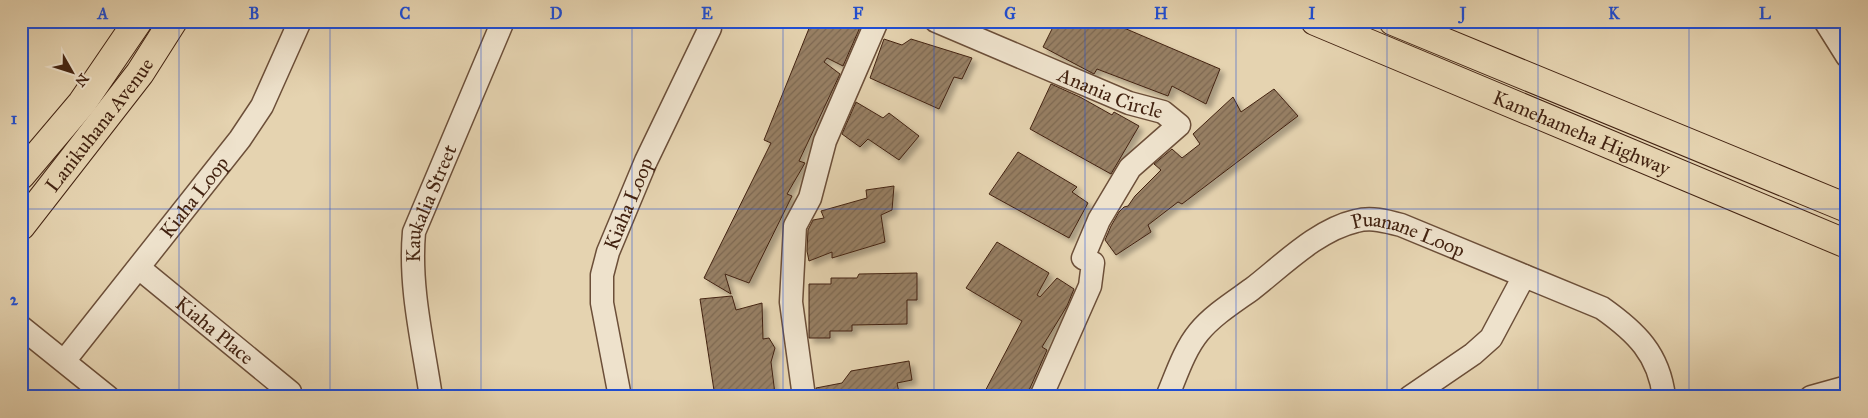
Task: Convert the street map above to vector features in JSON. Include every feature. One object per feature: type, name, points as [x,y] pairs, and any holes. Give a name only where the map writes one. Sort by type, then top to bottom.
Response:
[{"type":"main road","name":"Lanikuhana Avenue","points":[[21,175],[82,103],[138,21]]},
{"type":"main road","name":"Lanikuhana Avenue","points":[[21,226],[140,74],[173,21]]},
{"type":"main road","name":"Kamehameha Highway","points":[[1315,21],[1847,244]]},
{"type":"main road","name":"Kamehameha Highway","points":[[1393,21],[1847,208]]},
{"type":"street","name":"Kiaha Loop","points":[[65,360],[240,139],[262,106],[300,21]]},
{"type":"street","name":"Kaukalia Street","points":[[431,397],[413,275],[414,232],[503,21]]},
{"type":"street","name":"Kiaha Loop","points":[[620,397],[602,303],[602,276],[608,252],[646,161],[710,28],[710,21]]},
{"type":"street","points":[[804,397],[791,302],[791,257],[795,226],[810,198],[825,141],[877,21]]},
{"type":"street","name":"Anania Circle","points":[[936,21],[1130,103],[1163,112],[1179,125],[1130,168],[1099,220],[1083,258],[1093,263],[1090,286],[1040,397]]},
{"type":"street","points":[[1825,21],[1847,56]]},
{"type":"street","name":"Puanane Loop","points":[[1167,397],[1188,348],[1198,332],[1216,316],[1318,239],[1343,224],[1359,220],[1378,219],[1401,225],[1602,308],[1626,324],[1650,354],[1662,376],[1664,397]]},
{"type":"street","name":"Kiaha Place","points":[[138,268],[290,392]]},
{"type":"street","points":[[1410,397],[1473,354],[1491,338],[1524,276]]},
{"type":"street","points":[[21,327],[65,360],[108,397]]},
{"type":"street","points":[[1811,397],[1847,387]]},
{"type":"building","points":[[812,21],[851,21],[861,25],[843,66],[827,58],[824,62],[840,74],[799,161],[805,163],[787,194],[792,196],[749,283],[725,274],[731,294],[704,278],[771,143],[764,140]]},
{"type":"building","points":[[1056,21],[1116,21],[1123,24],[1124,28],[1220,69],[1206,104],[1172,86],[1168,96],[1097,69],[1094,74],[1043,47]]},
{"type":"building","points":[[884,39],[902,45],[911,39],[972,58],[962,79],[954,77],[939,109],[870,78]]},
{"type":"building","points":[[1051,84],[1080,97],[1112,115],[1114,112],[1139,126],[1111,174],[1030,129]]},
{"type":"building","points":[[1274,89],[1298,116],[1182,204],[1178,202],[1148,225],[1151,232],[1116,255],[1105,240],[1119,212],[1128,206],[1135,196],[1161,170],[1154,164],[1172,149],[1182,158],[1200,144],[1193,134],[1233,97],[1241,112]]},
{"type":"building","points":[[856,102],[883,118],[889,113],[919,136],[899,160],[868,139],[860,147],[842,134]]},
{"type":"building","points":[[1018,152],[1077,187],[1072,192],[1088,203],[1069,238],[989,194]]},
{"type":"building","points":[[894,186],[892,210],[881,215],[885,242],[832,258],[832,252],[809,261],[807,251],[808,230],[813,220],[824,218],[821,211],[867,198],[866,190]]},
{"type":"building","points":[[997,242],[1049,273],[1037,295],[1040,297],[1057,278],[1074,289],[1067,306],[1042,347],[1047,350],[1026,397],[982,397],[1022,321],[966,288]]},
{"type":"building","points":[[917,273],[917,300],[907,300],[907,324],[852,325],[852,331],[830,331],[830,338],[809,338],[809,284],[831,284],[831,278],[857,278],[859,274]]},
{"type":"building","points":[[732,296],[736,310],[762,303],[763,339],[769,338],[775,348],[771,362],[775,394],[764,397],[715,397],[700,299]]},
{"type":"building","points":[[909,361],[912,380],[897,383],[900,397],[817,397],[816,388],[842,383],[851,371]]}]
